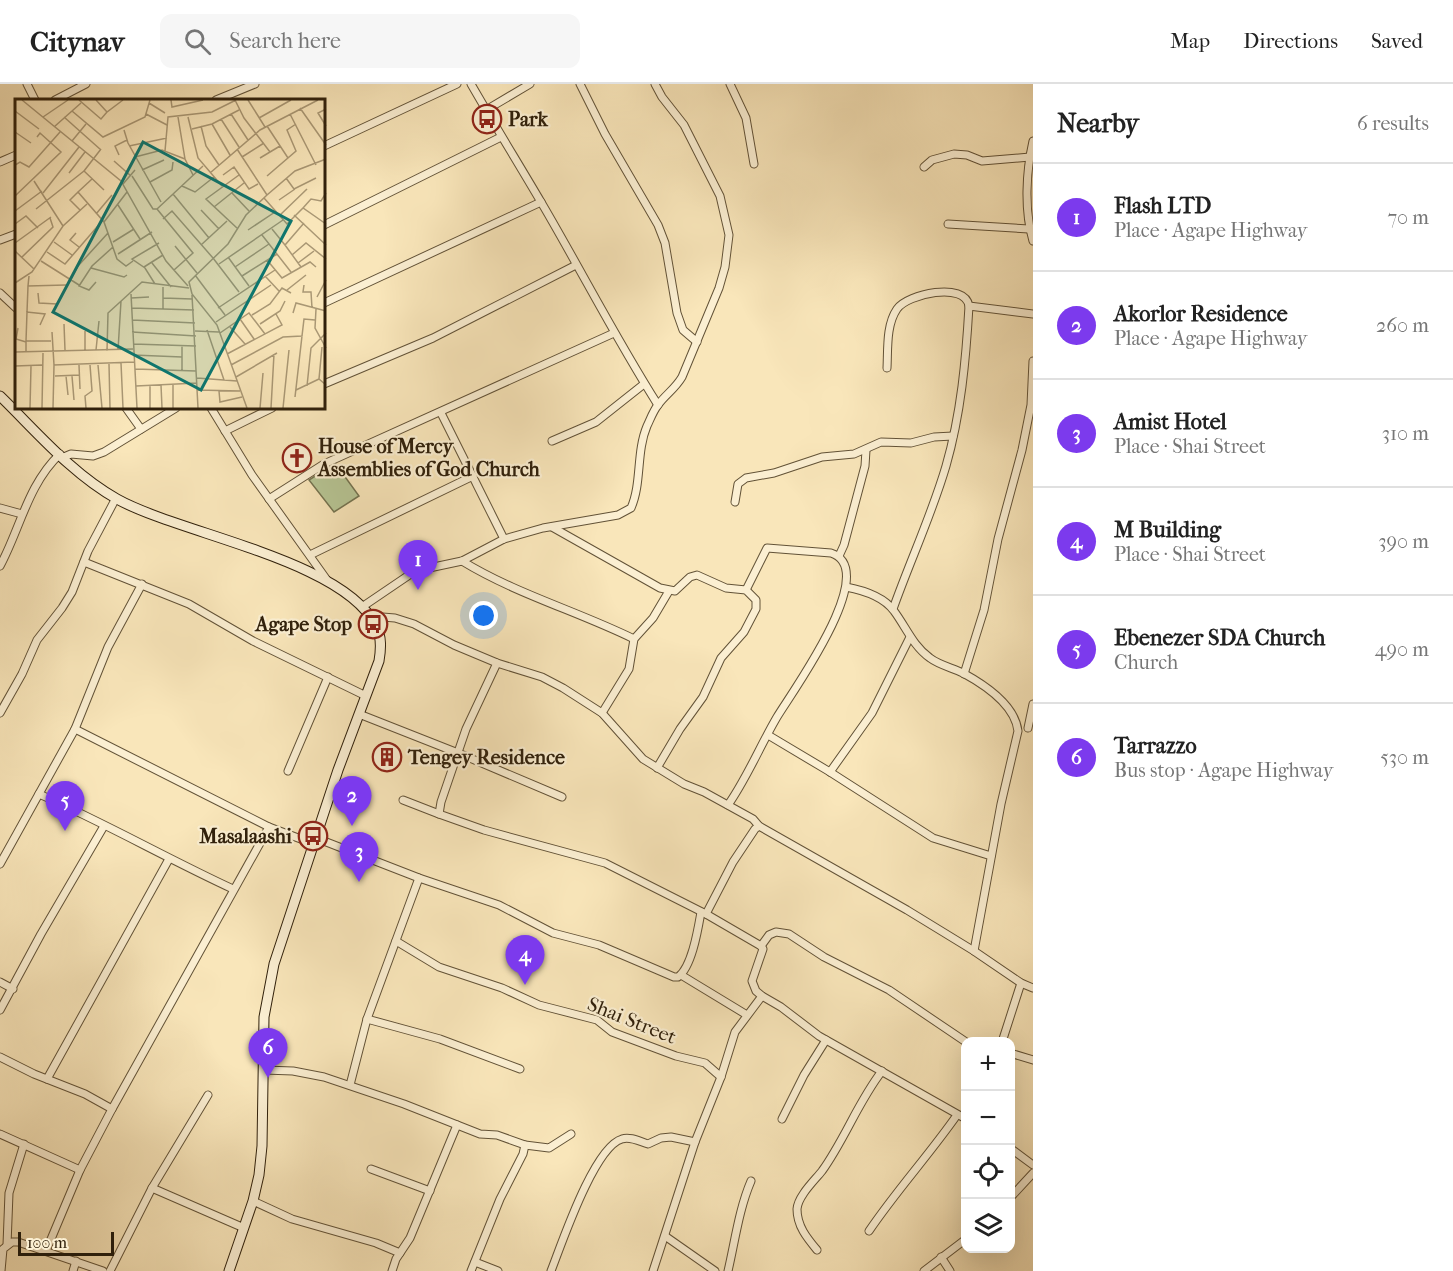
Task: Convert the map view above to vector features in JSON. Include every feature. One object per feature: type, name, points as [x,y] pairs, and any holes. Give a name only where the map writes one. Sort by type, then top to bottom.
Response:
[{"type":"street","points":[[27,84],[35,99]]},
{"type":"street","points":[[57,99],[86,84]]},
{"type":"street","points":[[218,99],[255,84]]},
{"type":"street","points":[[326,145],[457,84]]},
{"type":"street","points":[[471,84],[658,405]]},
{"type":"street","points":[[486,110],[530,84]]},
{"type":"street","points":[[580,84],[605,134],[658,225],[665,243],[677,313],[683,330],[697,342]]},
{"type":"street","points":[[362,607],[415,571],[462,561],[504,538],[618,515],[631,508],[647,427],[658,405],[676,387],[697,342],[723,277],[729,235],[720,196],[684,125],[655,84]]},
{"type":"street","points":[[730,84],[746,118],[754,164]]},
{"type":"street","points":[[326,224],[501,137]]},
{"type":"street","points":[[1033,141],[1027,211],[1033,242]]},
{"type":"street","points":[[924,167],[932,160],[954,154],[982,161],[1030,157]]},
{"type":"street","points":[[0,162],[15,155]]},
{"type":"street","points":[[326,302],[541,202]]},
{"type":"street","points":[[948,224],[1029,229]]},
{"type":"street","points":[[0,240],[15,234]]},
{"type":"street","points":[[326,383],[434,338],[576,265]]},
{"type":"street","points":[[887,368],[890,327],[900,305],[907,300],[924,295],[950,292],[963,294],[966,297],[969,306],[964,372],[953,436],[929,515],[893,609]]},
{"type":"street","points":[[0,293],[15,307]]},
{"type":"street","points":[[969,306],[1033,314]]},
{"type":"street","points":[[269,499],[324,464],[614,333]]},
{"type":"street","points":[[964,674],[984,610],[998,539],[1022,450],[1030,405],[1033,361]]},
{"type":"street","points":[[552,441],[596,422],[644,384]]},
{"type":"street","points":[[0,396],[85,476],[116,498],[145,512],[284,561],[328,583],[362,607],[379,633],[381,650],[378,661],[338,770],[283,934],[267,993],[262,1039],[264,1070],[261,1162],[253,1201],[229,1271]]},
{"type":"street","points":[[127,410],[141,429]]},
{"type":"street","points":[[0,566],[12,544],[22,514],[50,463],[62,455],[93,456],[104,452],[173,410]]},
{"type":"street","points":[[212,410],[246,466],[328,583]]},
{"type":"street","points":[[225,431],[268,410]]},
{"type":"street","points":[[441,413],[504,538]]},
{"type":"street","points":[[735,502],[738,484],[746,478],[774,473],[812,459],[854,454],[881,442],[911,443],[934,437],[953,436]]},
{"type":"street","points":[[839,556],[865,466],[866,450]]},
{"type":"street","points":[[310,555],[473,476]]},
{"type":"street","points":[[0,712],[22,674],[37,639],[72,592],[92,543],[116,498]]},
{"type":"street","points":[[0,508],[22,514]]},
{"type":"street","points":[[552,527],[653,585],[669,591],[679,589],[690,578],[697,575],[726,588],[746,590],[756,600],[753,617],[744,632],[721,658],[703,697],[680,729],[657,768]]},
{"type":"street","points":[[728,805],[739,790],[768,735],[829,632],[846,587],[846,569],[839,556],[818,551],[766,548],[746,590]]},
{"type":"street","points":[[462,561],[516,590],[634,639]]},
{"type":"street","points":[[84,562],[189,604],[253,641],[366,696]]},
{"type":"street","points":[[0,864],[75,729],[108,647],[142,584]]},
{"type":"street","points":[[846,587],[872,595],[893,609],[910,637],[932,660],[964,674],[1000,699],[1017,724],[1018,731],[991,856],[974,951]]},
{"type":"street","points":[[602,714],[629,669],[634,639],[653,618],[669,591]]},
{"type":"street","points":[[370,616],[395,618],[414,624],[449,643],[496,663],[542,677],[563,688],[602,714],[642,759],[753,819],[759,826],[858,882],[974,951],[1021,983],[1033,988]]},
{"type":"street","points":[[830,772],[867,722],[910,637]]},
{"type":"street","points":[[439,814],[466,729],[496,663]]},
{"type":"street","points":[[288,771],[328,677]]},
{"type":"street","points":[[1017,724],[1030,729],[1033,704]]},
{"type":"street","points":[[359,714],[562,797]]},
{"type":"street","points":[[75,729],[269,827],[352,849],[419,878],[499,905],[553,933],[599,945],[674,977],[681,975],[747,1016]]},
{"type":"street","points":[[768,735],[933,838],[991,856]]},
{"type":"street","points":[[39,794],[233,889]]},
{"type":"street","points":[[403,800],[484,830],[605,863],[704,913],[761,946],[764,951],[752,981],[756,991],[762,996],[826,1040],[961,1117]]},
{"type":"street","points":[[0,1010],[104,826]]},
{"type":"street","points":[[681,975],[692,952],[704,913],[733,862],[759,826]]},
{"type":"street","points":[[46,1251],[80,1170],[112,1109],[269,827]]},
{"type":"street","points":[[47,1079],[169,859]]},
{"type":"street","points":[[350,1085],[367,1019],[419,878]]},
{"type":"street","points":[[761,946],[770,935],[776,932],[789,934],[824,957],[882,986],[961,1039]]},
{"type":"street","name":"Shai Street","points":[[396,941],[439,967],[502,988],[539,1005],[597,1020],[612,1032],[676,1056],[705,1063],[721,1077]]},
{"type":"street","points":[[0,982],[13,989]]},
{"type":"street","points":[[1003,1037],[1021,983]]},
{"type":"street","points":[[653,1271],[695,1142],[721,1077],[735,1032],[762,996]]},
{"type":"street","points":[[367,1019],[440,1040],[520,1069]]},
{"type":"street","points":[[782,1119],[804,1075],[826,1040]]},
{"type":"street","points":[[1015,1054],[1033,1060]]},
{"type":"street","points":[[0,1057],[98,1100],[112,1109]]},
{"type":"street","points":[[264,1070],[309,1073],[350,1085],[480,1134],[497,1136],[525,1145],[549,1148],[571,1134]]},
{"type":"street","points":[[817,1250],[800,1227],[798,1203],[834,1154],[865,1096],[882,1071]]},
{"type":"street","points":[[110,1271],[153,1188],[208,1095]]},
{"type":"street","points":[[869,1231],[894,1196],[933,1150],[957,1115]]},
{"type":"street","points":[[392,1271],[410,1238],[457,1125]]},
{"type":"street","points":[[0,1134],[80,1170]]},
{"type":"street","points":[[551,1271],[595,1164],[615,1142],[627,1138],[648,1144],[661,1138],[671,1137],[695,1142]]},
{"type":"street","points":[[7,1245],[9,1193],[24,1144]]},
{"type":"street","points":[[471,1271],[500,1198],[523,1154],[525,1145]]},
{"type":"street","points":[[1015,1151],[1033,1165]]},
{"type":"street","points":[[371,1168],[430,1191]]},
{"type":"street","points":[[1015,1193],[1033,1173]]},
{"type":"street","points":[[728,1271],[743,1199],[751,1181]]},
{"type":"street","points":[[153,1188],[244,1228]]},
{"type":"street","points":[[253,1201],[292,1219],[356,1236],[400,1253]]},
{"type":"street","points":[[665,1236],[715,1271]]},
{"type":"street","points":[[1,1271],[3,1249],[7,1245],[18,1242],[103,1271]]},
{"type":"street","points":[[924,1271],[961,1243]]},
{"type":"street","points":[[941,1257],[950,1271]]},
{"type":"street","points":[[73,1271],[76,1261]]},
{"type":"street","points":[[475,1262],[498,1271]]},
{"type":"green space","points":[[335,463],[359,496],[334,512],[309,480]]},
{"type":"place","name":"Park","points":[[487,119]]},
{"type":"place","name":"House of Mercy Assemblies of God Church","points":[[297,458]]},
{"type":"place","name":"Flash LTD","points":[[418,590]]},
{"type":"place","name":"Agape Stop","points":[[373,624]]},
{"type":"place","name":"Tengey Residence","points":[[387,757]]},
{"type":"place","name":"Akorlor Residence","points":[[352,826]]},
{"type":"place","name":"Ebenezer SDA Church","points":[[65,831]]},
{"type":"place","name":"Masalaashi","points":[[313,836]]},
{"type":"place","name":"Amist Hotel","points":[[359,882]]},
{"type":"place","name":"M Building","points":[[525,985]]},
{"type":"place","name":"Tarrazzo","points":[[268,1078]]}]
